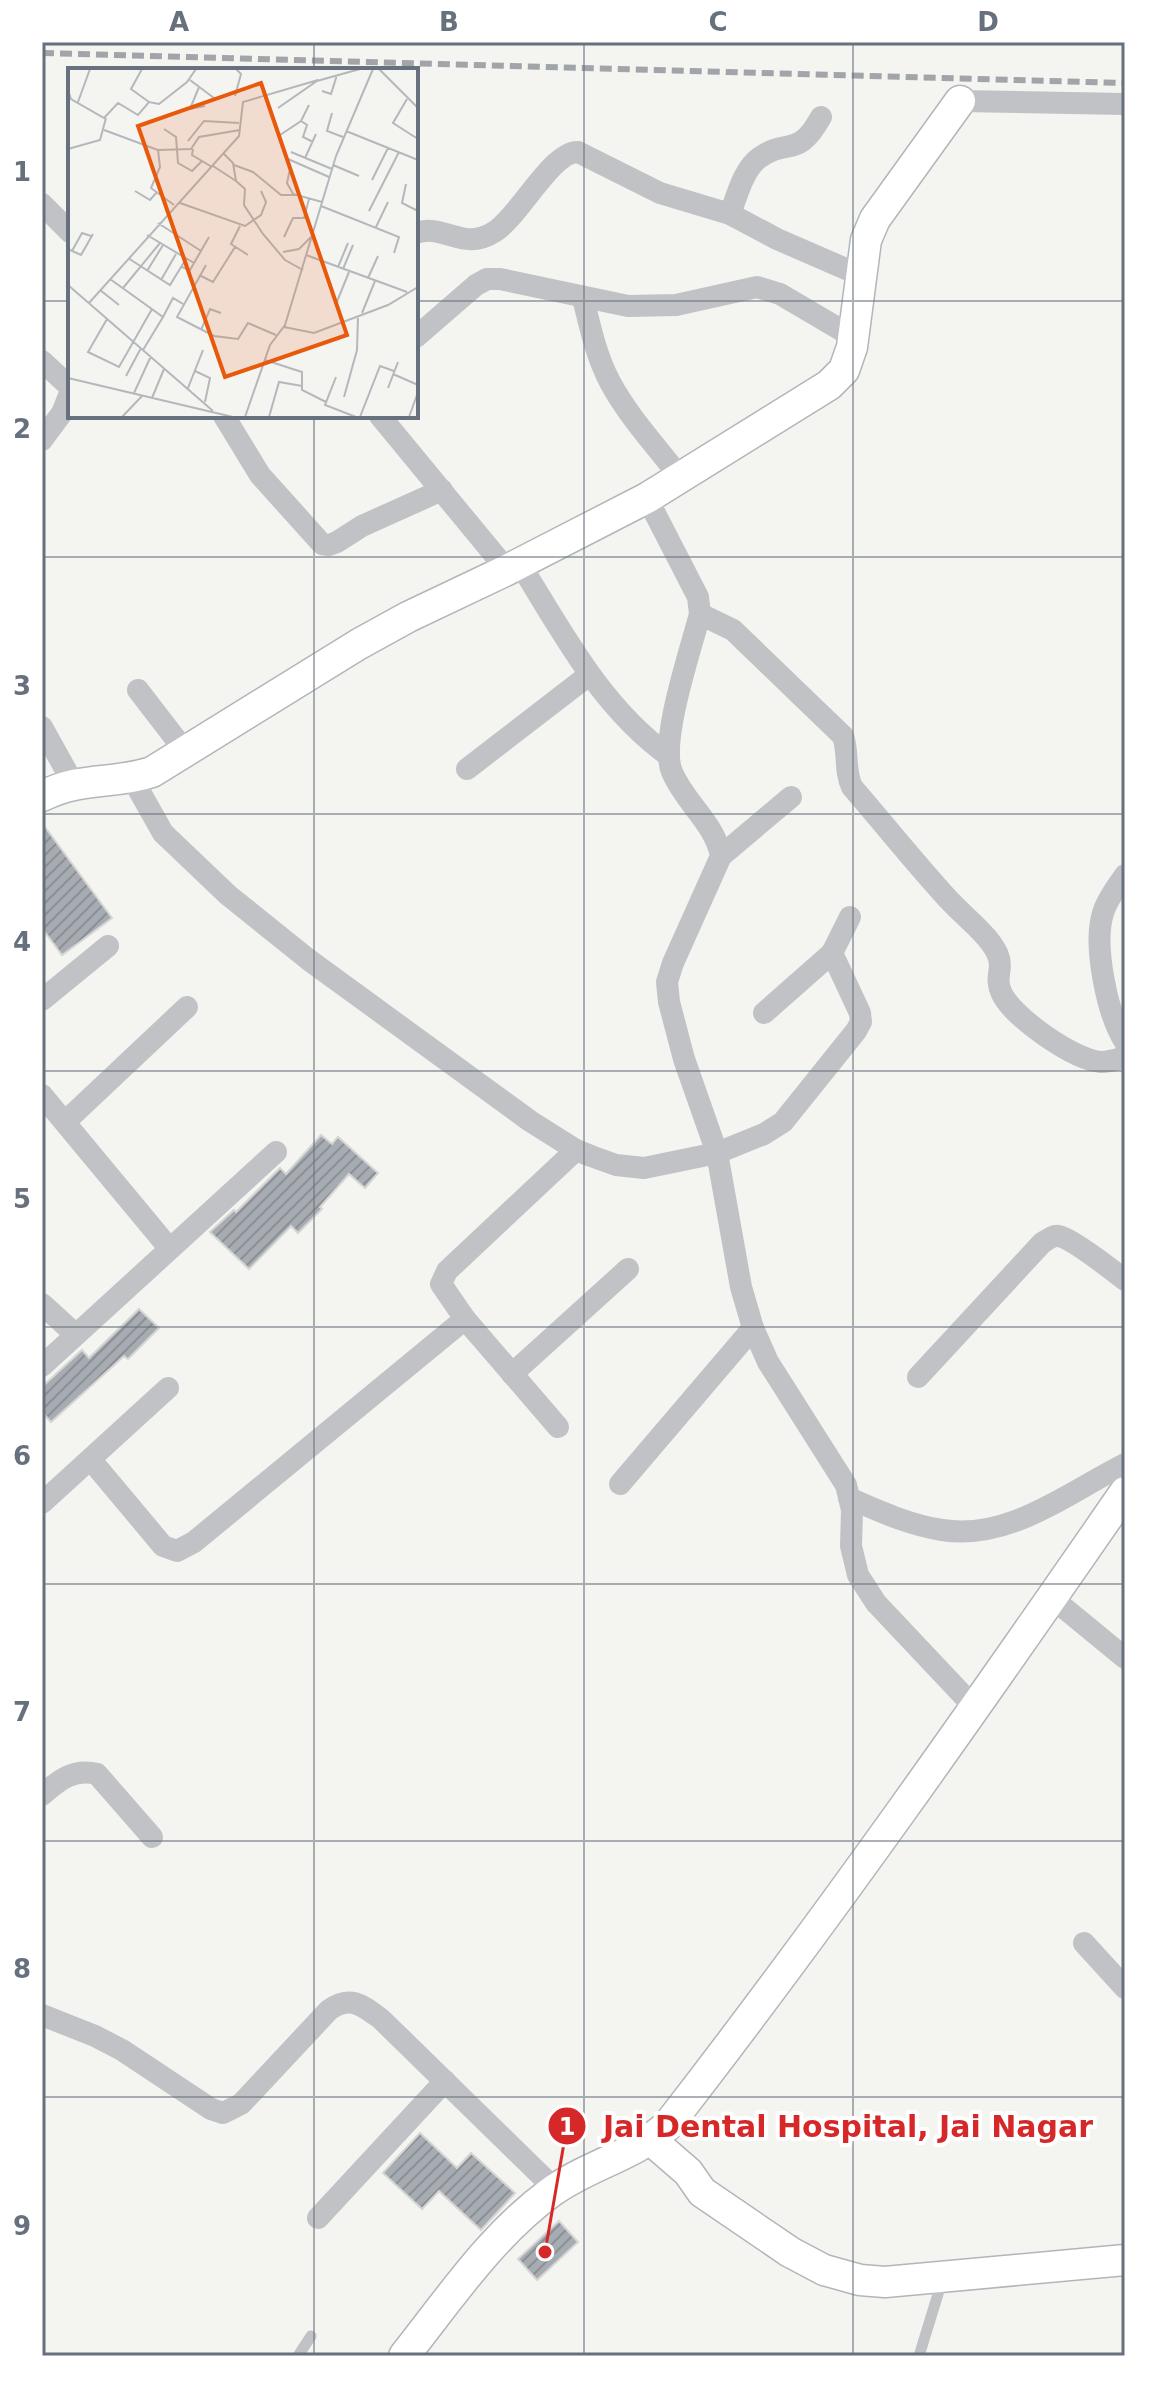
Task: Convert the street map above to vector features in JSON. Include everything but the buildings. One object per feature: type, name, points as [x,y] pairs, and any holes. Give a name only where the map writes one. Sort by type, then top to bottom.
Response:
[{"type":"main road","points":[[42,796],[73,783],[132,778],[152,772],[359,644],[647,498],[829,385],[844,370],[853,337],[866,240],[875,219],[960,101]]},
{"type":"main road","points":[[404,2356],[484,2253],[523,2213],[555,2189],[651,2140],[668,2125],[732,2043],[976,1709],[1125,1492]]},
{"type":"main road","points":[[651,2140],[688,2172],[702,2192],[790,2252],[824,2270],[860,2280],[885,2282],[1125,2260]]},
{"type":"street","points":[[960,101],[1125,104]]},
{"type":"street","points":[[730,214],[751,166],[770,153],[804,142],[821,117]]},
{"type":"street","points":[[418,232],[424,230],[463,240],[476,240],[493,233],[512,217],[558,161],[571,152],[585,155],[660,193],[730,214],[777,239],[862,276]]},
{"type":"street","points":[[42,204],[68,230]]},
{"type":"street","points":[[418,335],[476,285],[487,279],[500,279],[628,306],[662,307],[757,287],[780,294],[853,337]]},
{"type":"street","points":[[583,298],[594,344],[609,380],[636,422],[680,477]]},
{"type":"street","points":[[42,361],[68,385]]},
{"type":"street","points":[[42,440],[62,413],[68,398]]},
{"type":"street","points":[[225,418],[260,475],[322,544],[337,542],[362,526],[442,490]]},
{"type":"street","points":[[382,418],[442,490],[514,567],[589,675],[648,741],[669,756]]},
{"type":"street","points":[[647,498],[698,597],[700,614],[670,733],[671,770],[684,793],[706,819],[719,844],[721,856]]},
{"type":"street","points":[[700,614],[733,630],[843,736],[847,747],[847,776],[852,787],[999,953],[1002,966],[999,985],[1013,1010],[1062,1046],[1083,1057],[1101,1062],[1125,1057]]},
{"type":"street","points":[[467,769],[589,675]]},
{"type":"street","points":[[138,690],[185,751]]},
{"type":"street","points":[[42,727],[73,783]]},
{"type":"street","points":[[132,778],[163,833],[228,895],[530,1121],[576,1150],[616,1165],[644,1168],[717,1153],[764,1134],[783,1122],[861,1022],[860,1013],[832,953]]},
{"type":"street","points":[[791,797],[721,856],[673,963],[667,982],[669,1002],[684,1059],[717,1153],[741,1287],[753,1328],[768,1362],[835,1463],[846,1485],[852,1510],[851,1546],[858,1575],[876,1603],[976,1709]]},
{"type":"street","points":[[1125,875],[1103,911],[1099,939],[1110,1004],[1125,1042]]},
{"type":"street","points":[[764,1013],[832,953],[850,917]]},
{"type":"street","points":[[42,1000],[108,946]]},
{"type":"street","points":[[66,1121],[187,1007]]},
{"type":"street","points":[[42,1095],[169,1248]]},
{"type":"street","points":[[558,1427],[465,1319],[441,1284],[447,1271],[576,1150]]},
{"type":"street","points":[[42,1366],[276,1152]]},
{"type":"street","points":[[918,1377],[1050,1237],[1059,1236],[1125,1280]]},
{"type":"street","points":[[512,1374],[628,1269]]},
{"type":"street","points":[[42,1304],[75,1334]]},
{"type":"street","points":[[91,1460],[163,1546],[177,1551],[194,1542],[465,1319]]},
{"type":"street","points":[[620,1484],[753,1328]]},
{"type":"street","points":[[42,1503],[168,1388]]},
{"type":"street","points":[[849,1498],[917,1525],[946,1531],[981,1529],[1004,1525],[1045,1508],[1125,1464]]},
{"type":"street","points":[[1052,1598],[1125,1658]]},
{"type":"street","points":[[42,1795],[57,1781],[74,1772],[97,1774],[152,1837]]},
{"type":"street","points":[[1084,1943],[1125,1988]]},
{"type":"street","points":[[42,2015],[108,2043],[211,2109],[223,2113],[241,2104],[329,2010],[341,2002],[352,2002],[366,2007],[555,2189]]},
{"type":"street","points":[[318,2218],[445,2081]]},
{"type":"lane","points":[[919,2356],[944,2276]]},
{"type":"lane","points":[[298,2356],[311,2336]]},
{"type":"railway","points":[[42,53],[1125,83]]},
{"type":"place","name":"Jai Dental Hospital, Jai Nagar","points":[[545,2252]]}]
